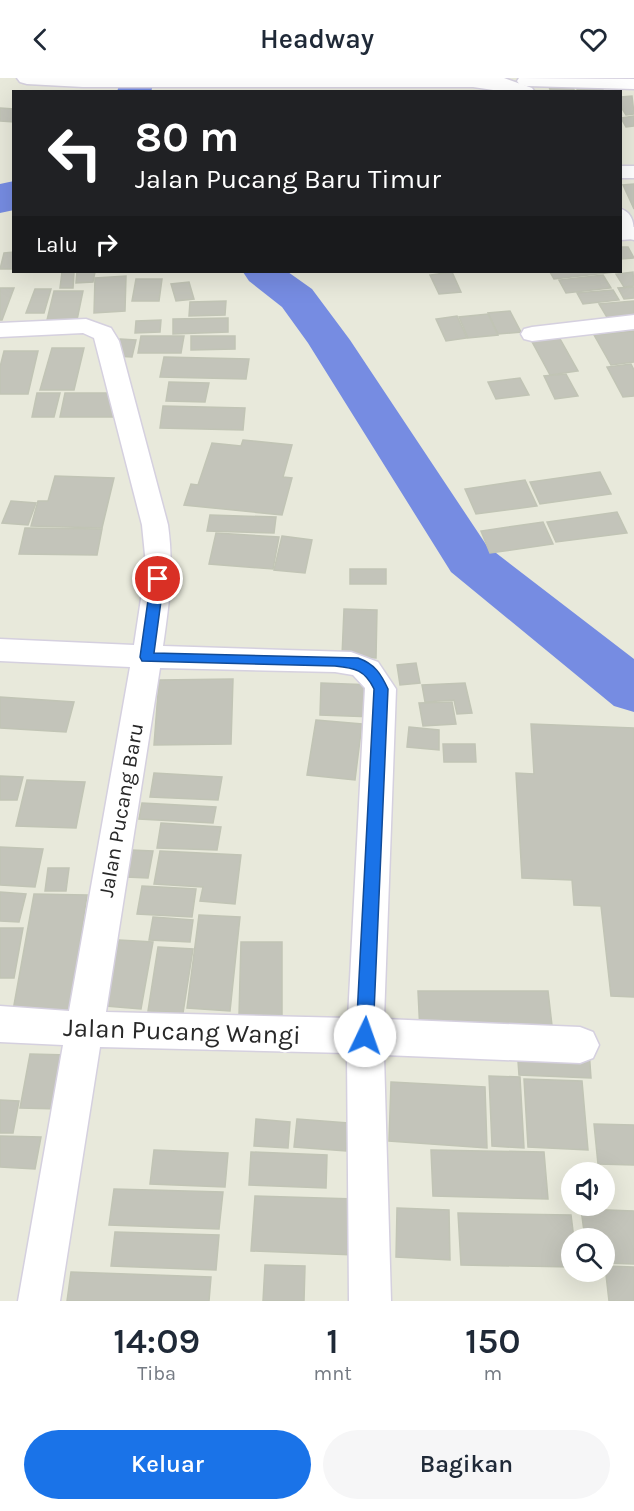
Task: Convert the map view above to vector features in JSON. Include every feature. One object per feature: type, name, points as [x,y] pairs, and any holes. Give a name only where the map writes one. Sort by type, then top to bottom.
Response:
[{"type":"main road","points":[[27,78],[83,81],[473,81],[524,84]]},
{"type":"main road","points":[[622,217],[634,233]]},
{"type":"street","points":[[524,84],[634,84]]},
{"type":"street","points":[[532,334],[634,322]]},
{"type":"street","name":"Jalan Pucang Baru","points":[[0,330],[69,326],[94,328],[103,333],[108,341],[155,525],[159,555],[158,579],[147,657],[39,1301]]},
{"type":"street","points":[[0,650],[147,657],[335,661],[358,664],[370,670],[375,678],[381,689],[365,1036],[370,1301]]},
{"type":"street","name":"Jalan Pucang Wangi","points":[[0,1024],[84,1029],[365,1036],[580,1045]]},
{"type":"building","points":[[572,85],[574,90],[550,90],[549,87]]},
{"type":"building","points":[[601,85],[603,90],[577,90],[576,86]]},
{"type":"building","points":[[632,96],[634,114],[626,115],[622,109],[622,97]]},
{"type":"building","points":[[0,108],[12,109],[12,122],[0,121]]},
{"type":"building","points":[[634,116],[634,126],[626,127],[622,118]]},
{"type":"building","points":[[634,184],[634,209],[623,185]]},
{"type":"building","points":[[622,247],[628,247],[634,258],[622,259]]},
{"type":"building","points":[[12,252],[12,269],[0,269],[4,253]]},
{"type":"building","points":[[633,272],[634,286],[624,287],[616,274]]},
{"type":"building","points":[[62,273],[74,273],[73,288],[60,288]]},
{"type":"building","points":[[77,273],[95,273],[93,282],[76,283]]},
{"type":"building","points":[[452,273],[461,292],[439,294],[430,275]]},
{"type":"building","points":[[551,273],[606,273],[554,279]]},
{"type":"building","points":[[603,275],[611,288],[566,293],[559,280]]},
{"type":"building","points":[[126,276],[125,311],[94,313],[95,278]]},
{"type":"building","points":[[136,279],[162,279],[159,301],[132,301]]},
{"type":"building","points":[[189,282],[194,299],[176,301],[171,284]]},
{"type":"building","points":[[634,287],[634,298],[624,299],[618,288]]},
{"type":"building","points":[[0,288],[14,288],[2,320],[0,320]]},
{"type":"building","points":[[35,289],[51,289],[44,313],[26,313]]},
{"type":"building","points":[[613,290],[619,300],[583,304],[577,293]]},
{"type":"building","points":[[54,291],[83,291],[77,320],[47,320]]},
{"type":"building","points":[[226,301],[225,315],[189,316],[190,302]]},
{"type":"building","points":[[634,301],[634,317],[608,319],[599,304]]},
{"type":"building","points":[[510,311],[521,332],[498,334],[488,313]]},
{"type":"building","points":[[488,314],[498,335],[468,338],[459,317]]},
{"type":"building","points":[[457,316],[467,338],[446,341],[436,319]]},
{"type":"building","points":[[228,318],[228,332],[173,334],[173,319]]},
{"type":"building","points":[[161,320],[160,332],[135,333],[136,321]]},
{"type":"building","points":[[634,331],[634,362],[611,365],[594,335]]},
{"type":"building","points":[[141,336],[184,336],[181,353],[138,353]]},
{"type":"building","points":[[191,336],[235,336],[235,349],[191,350]]},
{"type":"building","points":[[559,337],[578,371],[550,375],[531,340]]},
{"type":"building","points":[[120,339],[136,340],[132,357],[115,356]]},
{"type":"building","points":[[52,348],[84,348],[74,390],[40,390]]},
{"type":"building","points":[[4,351],[38,351],[28,394],[0,394],[0,367]]},
{"type":"building","points":[[164,357],[249,359],[246,379],[160,377]]},
{"type":"building","points":[[631,364],[634,370],[634,396],[623,397],[607,367]]},
{"type":"building","points":[[566,374],[578,396],[555,399],[544,376]]},
{"type":"building","points":[[520,378],[529,395],[496,399],[488,382]]},
{"type":"building","points":[[169,382],[209,383],[205,402],[166,401]]},
{"type":"building","points":[[37,393],[60,393],[54,417],[32,417]]},
{"type":"building","points":[[65,393],[119,393],[115,417],[60,417]]},
{"type":"building","points":[[163,406],[245,408],[243,430],[160,428]]},
{"type":"building","points":[[243,440],[292,445],[283,477],[292,478],[282,515],[184,505],[191,484],[198,485],[212,443],[241,446]]},
{"type":"building","points":[[600,472],[611,494],[540,504],[530,482]]},
{"type":"building","points":[[55,476],[114,478],[102,528],[31,526],[38,501],[48,501]]},
{"type":"building","points":[[525,480],[537,506],[476,514],[465,489]]},
{"type":"building","points":[[11,501],[36,503],[28,525],[2,523]]},
{"type":"building","points":[[617,512],[627,533],[556,542],[547,522]]},
{"type":"building","points":[[210,515],[276,517],[274,533],[207,531]]},
{"type":"building","points":[[543,522],[553,544],[490,553],[481,531]]},
{"type":"building","points":[[25,528],[102,529],[97,555],[19,554]]},
{"type":"building","points":[[216,533],[279,537],[273,569],[209,564]]},
{"type":"building","points":[[282,536],[312,540],[305,573],[274,570]]},
{"type":"building","points":[[350,569],[386,569],[386,584],[350,584]]},
{"type":"building","points":[[344,609],[377,610],[376,658],[342,656]]},
{"type":"building","points":[[416,663],[420,683],[400,685],[397,665]]},
{"type":"building","points":[[233,679],[231,744],[154,745],[159,680]]},
{"type":"building","points":[[321,683],[374,685],[374,717],[320,715]]},
{"type":"building","points":[[465,683],[472,713],[457,714],[454,700],[425,702],[422,685]]},
{"type":"building","points":[[0,697],[74,702],[66,732],[0,728]]},
{"type":"building","points":[[452,702],[456,724],[423,726],[419,703]]},
{"type":"building","points":[[316,720],[362,724],[355,780],[307,775]]},
{"type":"building","points":[[531,724],[634,728],[634,997],[611,996],[601,906],[574,905],[572,880],[522,878],[516,773],[534,774]]},
{"type":"building","points":[[409,727],[439,730],[439,750],[407,747]]},
{"type":"building","points":[[443,744],[475,744],[476,762],[444,762]]},
{"type":"building","points":[[154,773],[222,777],[218,800],[150,797]]},
{"type":"building","points":[[0,776],[23,777],[17,800],[0,800]]},
{"type":"building","points":[[27,780],[85,782],[76,828],[16,826]]},
{"type":"building","points":[[142,803],[216,807],[213,823],[139,819]]},
{"type":"building","points":[[161,823],[221,827],[217,850],[157,848]]},
{"type":"building","points":[[0,847],[43,849],[35,887],[0,885]]},
{"type":"building","points":[[131,850],[153,851],[148,878],[126,877]]},
{"type":"building","points":[[160,851],[241,855],[235,904],[200,901],[203,887],[154,884]]},
{"type":"building","points":[[48,868],[69,868],[66,891],[45,891]]},
{"type":"building","points":[[142,886],[196,889],[192,917],[137,914]]},
{"type":"building","points":[[0,892],[26,894],[19,922],[0,921]]},
{"type":"building","points":[[34,894],[87,895],[69,1016],[12,1016]]},
{"type":"building","points":[[199,915],[240,917],[230,1011],[187,1008]]},
{"type":"building","points":[[153,917],[193,920],[190,942],[149,940]]},
{"type":"building","points":[[0,928],[23,928],[14,978],[0,978]]},
{"type":"building","points":[[119,940],[153,942],[141,1009],[106,1006]]},
{"type":"building","points":[[241,942],[282,942],[282,1015],[239,1015]]},
{"type":"building","points":[[158,947],[193,949],[183,1013],[148,1011]]},
{"type":"building","points":[[418,991],[548,991],[553,1034],[420,1033]]},
{"type":"building","points":[[517,1047],[589,1050],[591,1078],[519,1075]]},
{"type":"building","points":[[30,1054],[68,1055],[59,1109],[20,1108]]},
{"type":"building","points":[[489,1076],[520,1077],[524,1148],[492,1146]]},
{"type":"building","points":[[524,1079],[582,1081],[588,1150],[528,1147]]},
{"type":"building","points":[[391,1082],[485,1087],[487,1148],[389,1141]]},
{"type":"building","points":[[0,1100],[19,1101],[13,1133],[0,1133]]},
{"type":"building","points":[[256,1119],[290,1122],[288,1148],[254,1146]]},
{"type":"building","points":[[297,1119],[348,1123],[346,1151],[294,1147]]},
{"type":"building","points":[[594,1124],[634,1125],[634,1165],[598,1162]]},
{"type":"building","points":[[0,1136],[41,1137],[35,1169],[0,1167]]},
{"type":"building","points":[[154,1150],[228,1153],[225,1187],[150,1184]]},
{"type":"building","points":[[431,1150],[544,1152],[548,1199],[433,1196]]},
{"type":"building","points":[[251,1152],[327,1155],[326,1188],[249,1185]]},
{"type":"building","points":[[114,1189],[223,1192],[219,1229],[109,1225]]},
{"type":"building","points":[[255,1196],[355,1199],[355,1255],[251,1251]]},
{"type":"building","points":[[397,1208],[449,1210],[450,1260],[396,1257]]},
{"type":"building","points":[[615,1210],[634,1211],[634,1264],[615,1263],[615,1228],[584,1228],[582,1216],[615,1216]]},
{"type":"building","points":[[458,1213],[571,1216],[573,1228],[561,1228],[561,1267],[461,1265]]},
{"type":"building","points":[[115,1232],[219,1235],[216,1270],[111,1266]]},
{"type":"building","points":[[265,1265],[305,1266],[304,1301],[263,1301]]},
{"type":"building","points":[[615,1266],[634,1267],[634,1301],[609,1301],[607,1282],[615,1282]]},
{"type":"building","points":[[71,1272],[211,1277],[209,1301],[67,1301]]},
{"type":"waterway","points":[[135,90],[138,78]]},
{"type":"waterway","points":[[0,202],[12,193]]},
{"type":"waterway","points":[[264,273],[297,298],[328,340],[469,559],[634,690]]},
{"type":"route","points":[[158,579],[147,657],[335,661],[358,664],[370,670],[381,689],[365,1036]]}]
